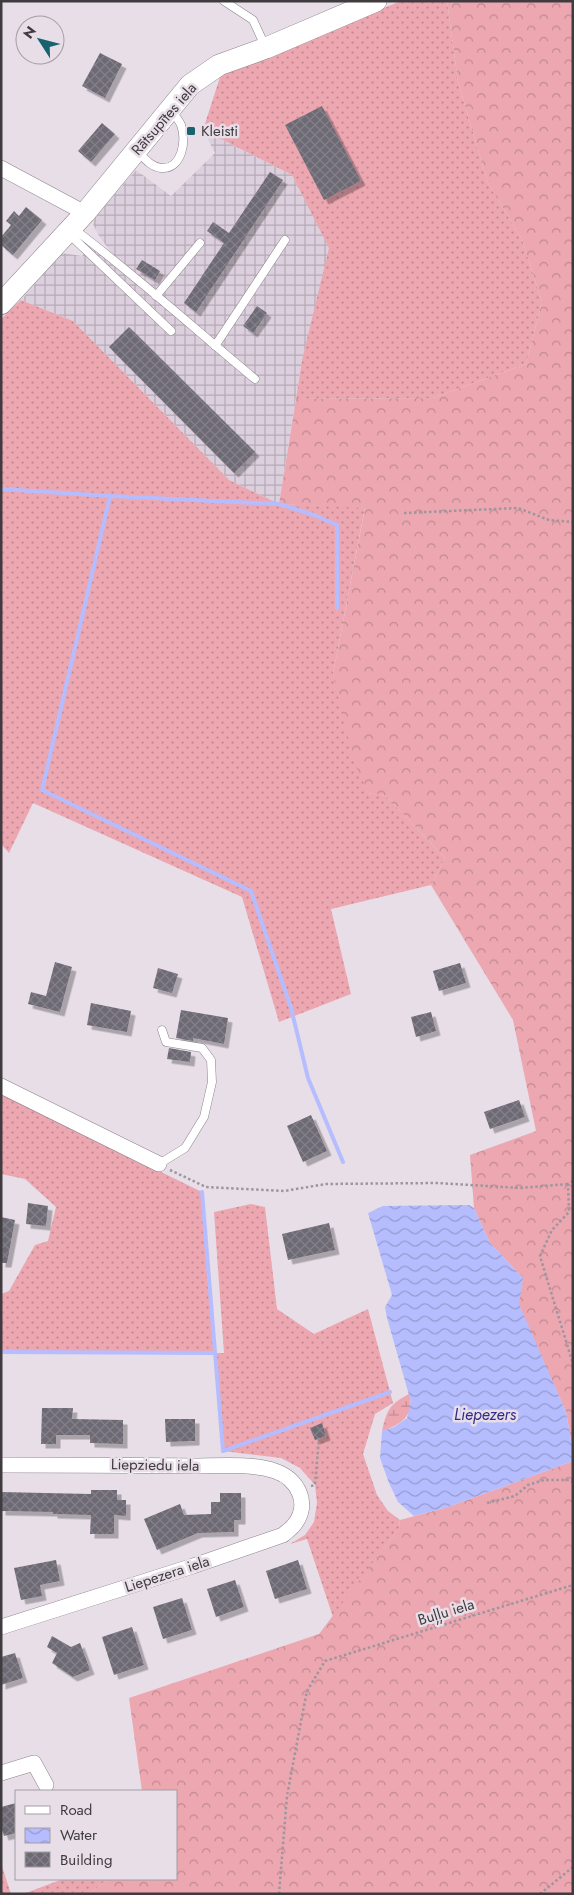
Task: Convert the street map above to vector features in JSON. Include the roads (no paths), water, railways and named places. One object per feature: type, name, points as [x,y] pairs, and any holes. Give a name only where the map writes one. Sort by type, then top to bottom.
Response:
[{"type":"street","name":"Rātsupītes iela","points":[[1,304],[75,224],[190,85],[219,65],[266,48],[376,1]]},
{"type":"street","points":[[1,168],[75,224]]},
{"type":"street","points":[[1,1086],[159,1164]]},
{"type":"street","name":"Liepziedu iela","points":[[1,1465],[261,1468],[285,1475],[300,1490]]},
{"type":"street","name":"Liepezera iela","points":[[1,1627],[283,1535],[295,1525],[302,1509],[300,1490]]},
{"type":"street","points":[[1,1773],[34,1762],[46,1785]]},
{"type":"lane","points":[[224,1],[253,20],[266,48]]},
{"type":"lane","points":[[136,151],[151,164],[161,168],[172,165],[181,155],[183,144],[181,125],[170,108]]},
{"type":"lane","points":[[75,224],[156,296],[255,379]]},
{"type":"lane","points":[[75,224],[86,251],[171,331]]},
{"type":"lane","points":[[215,346],[285,240]]},
{"type":"lane","points":[[156,296],[200,243]]},
{"type":"lane","points":[[159,1164],[184,1148],[204,1117],[212,1082],[211,1060],[202,1048],[166,1042],[162,1030]]},
{"type":"water","name":"Liepezers","points":[[469,1205],[474,1208],[490,1243],[523,1278],[519,1304],[566,1412],[573,1461],[448,1507],[414,1516],[398,1502],[380,1458],[382,1431],[394,1427],[407,1418],[411,1402],[385,1307],[392,1295],[368,1213],[383,1206]]},
{"type":"waterway","points":[[1,489],[279,504],[314,515],[337,525],[337,608]]},
{"type":"waterway","points":[[110,496],[42,790],[251,891],[291,1008],[308,1078],[343,1162]]},
{"type":"waterway","points":[[202,1192],[223,1451],[390,1392]]},
{"type":"waterway","points":[[1,1352],[215,1353]]},
{"type":"place","name":"Kleisti","points":[[191,131]]}]
